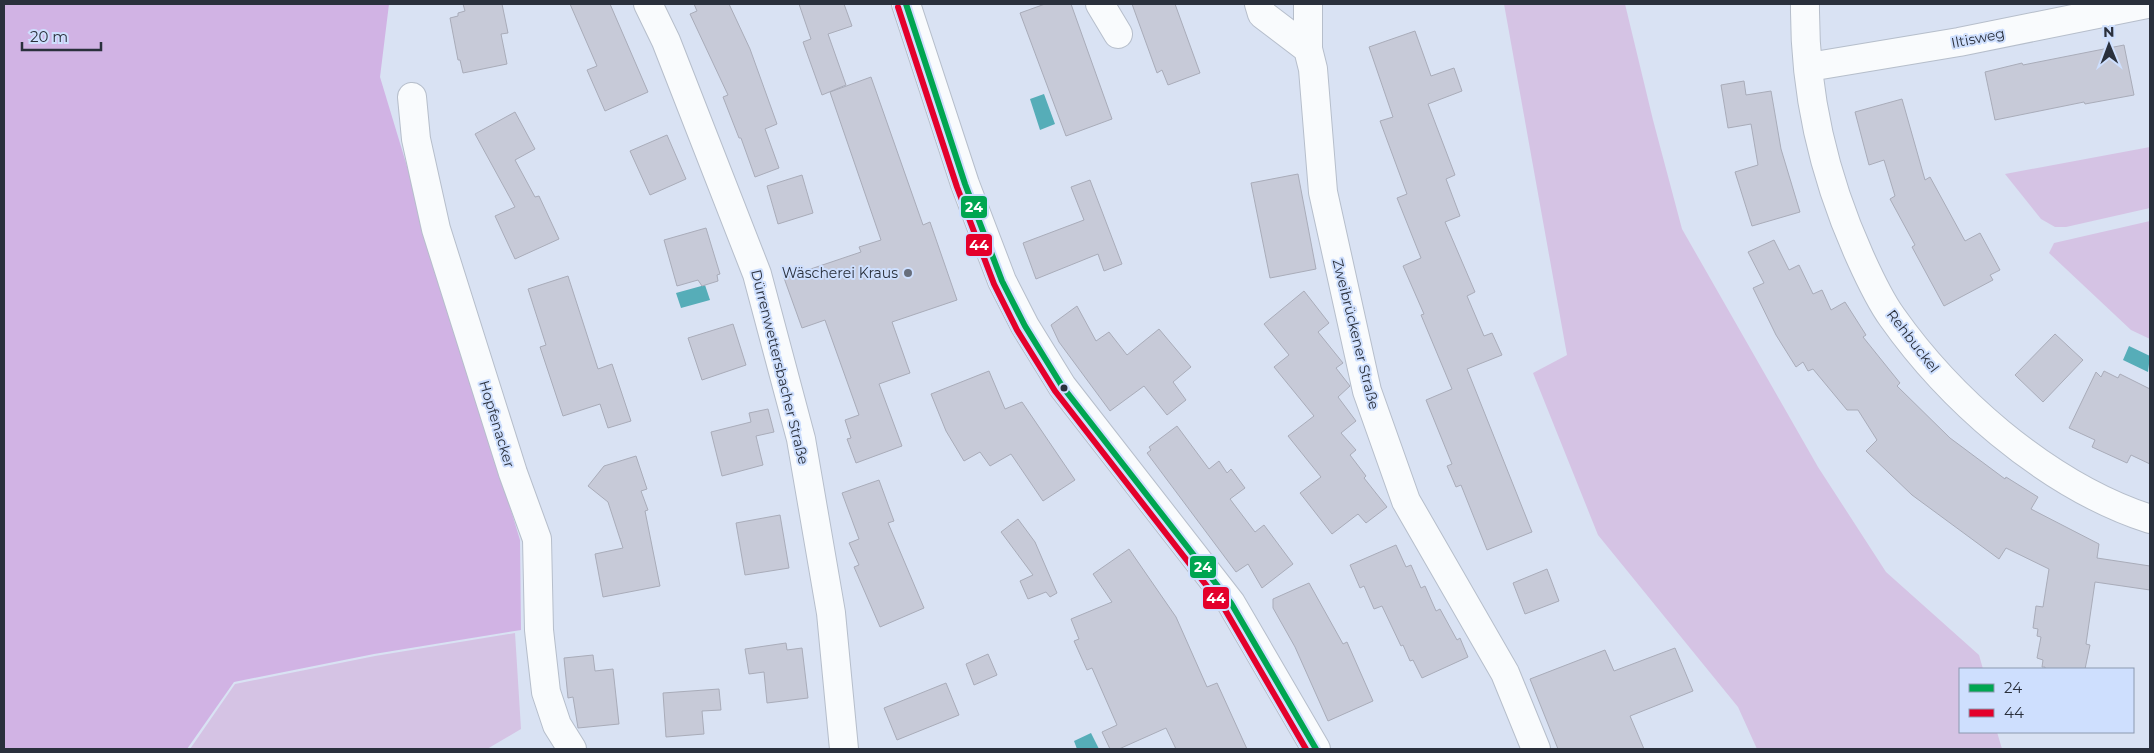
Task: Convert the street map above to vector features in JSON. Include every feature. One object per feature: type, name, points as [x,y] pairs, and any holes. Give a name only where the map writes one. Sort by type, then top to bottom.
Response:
[{"type":"street","name":"Dürrenwettersbacher Straße","points":[[648,4],[673,58],[757,274],[801,439],[831,613],[844,749]]},
{"type":"street","points":[[906,4],[966,184],[1002,281],[1025,326],[1062,386],[1231,603],[1316,749]]},
{"type":"street","points":[[1100,4],[1118,34]]},
{"type":"street","points":[[1259,4],[1262,14],[1308,49]]},
{"type":"street","name":"Zweibrückener Straße","points":[[1308,4],[1308,49],[1313,69],[1323,192],[1367,391],[1406,501],[1504,673],[1536,749]]},
{"type":"street","name":"Rehbuckel","points":[[1805,4],[1809,67],[1816,125],[1832,185],[1849,233],[1868,275],[1890,316],[1925,361],[1975,412],[2019,449],[2071,484],[2124,511],[2150,519]]},
{"type":"street","name":"Iltisweg","points":[[1809,67],[1958,42],[2147,4]]},
{"type":"street","name":"Hopfenacker","points":[[412,97],[416,139],[436,229],[513,473],[537,539],[539,630],[546,692],[557,725],[572,749]]},
{"type":"shaded area","points":[[4,4],[389,4],[380,77],[520,540],[521,630],[374,654],[234,682],[187,749],[4,749]]},
{"type":"shaded area","points":[[1504,4],[1625,4],[1682,229],[1818,467],[1886,572],[1979,655],[1983,668],[1959,668],[1959,733],[1997,733],[2002,749],[1757,749],[1738,707],[1598,535],[1533,373],[1567,355]]},
{"type":"shaded area","points":[[2150,147],[2150,208],[2066,227],[2055,227],[2041,219],[2005,174]]},
{"type":"shaded area","points":[[2150,221],[2150,339],[2131,330],[2049,253],[2054,243]]},
{"type":"shaded area","points":[[515,633],[521,729],[487,749],[190,749],[235,684],[375,656]]},
{"type":"water","points":[[1044,94],[1055,124],[1040,130],[1030,99]]},
{"type":"water","points":[[705,285],[710,300],[681,308],[676,293]]},
{"type":"water","points":[[2129,346],[2150,356],[2148,372],[2123,360]]},
{"type":"water","points":[[1091,733],[1099,749],[1077,749],[1074,741]]},
{"type":"building","points":[[463,4],[502,4],[508,33],[501,34],[507,64],[463,73],[460,60],[458,60],[450,18],[458,16],[458,13],[465,11]]},
{"type":"building","points":[[570,4],[610,4],[648,92],[605,111],[587,70],[597,66]]},
{"type":"building","points":[[694,4],[729,4],[750,49],[777,124],[765,129],[779,168],[755,177],[723,97],[728,95],[690,14],[697,11]]},
{"type":"building","points":[[799,4],[844,4],[852,26],[828,34],[846,85],[822,95],[803,42],[811,39]]},
{"type":"building","points":[[1045,4],[1071,4],[1112,119],[1066,136],[1020,13]]},
{"type":"building","points":[[1132,4],[1175,4],[1200,73],[1168,85],[1162,70],[1157,73]]},
{"type":"building","points":[[1415,31],[1431,76],[1454,68],[1462,91],[1428,104],[1455,175],[1446,179],[1460,216],[1445,222],[1475,292],[1467,296],[1484,336],[1492,333],[1502,355],[1467,369],[1532,532],[1487,550],[1461,485],[1456,487],[1447,466],[1452,464],[1426,400],[1452,389],[1421,315],[1424,314],[1403,266],[1421,258],[1397,198],[1407,194],[1380,121],[1393,117],[1369,47]]},
{"type":"building","points":[[2124,45],[2134,95],[2085,104],[2084,102],[1995,120],[1985,72],[2022,63],[2023,65]]},
{"type":"building","points":[[871,77],[923,225],[930,222],[957,300],[892,322],[910,373],[879,384],[902,446],[856,463],[847,439],[851,438],[845,420],[859,415],[825,320],[802,328],[784,278],[861,252],[859,247],[881,240],[830,92]]},
{"type":"building","points":[[1744,81],[1746,95],[1771,91],[1781,149],[1800,212],[1752,226],[1735,172],[1758,165],[1751,124],[1728,128],[1721,85]]},
{"type":"building","points":[[1902,99],[1925,180],[1930,177],[1965,241],[1980,233],[2000,270],[1990,275],[1993,280],[1944,306],[1912,247],[1915,245],[1890,199],[1895,196],[1884,160],[1869,165],[1855,112]]},
{"type":"building","points":[[515,112],[535,149],[515,160],[535,197],[539,196],[559,239],[515,259],[495,216],[515,207],[475,134]]},
{"type":"building","points":[[667,135],[686,179],[650,195],[630,151]]},
{"type":"building","points":[[1298,174],[1316,269],[1270,278],[1251,183]]},
{"type":"building","points":[[802,175],[813,213],[778,224],[767,186]]},
{"type":"building","points":[[1090,180],[1122,264],[1104,271],[1098,254],[1036,279],[1023,243],[1084,220],[1071,187]]},
{"type":"building","points":[[706,228],[720,274],[717,275],[718,281],[702,286],[698,280],[677,286],[664,240]]},
{"type":"building","points":[[1774,240],[1789,270],[1799,265],[1813,294],[1822,290],[1831,310],[1845,302],[1866,335],[1863,337],[1900,383],[1897,386],[1950,438],[2005,479],[2006,477],[2038,497],[2031,509],[2099,544],[2097,558],[2150,566],[2150,590],[2095,582],[2086,644],[2090,645],[2085,668],[2045,668],[2042,667],[2043,660],[2037,658],[2041,637],[2037,636],[2038,629],[2033,628],[2036,606],[2043,607],[2049,569],[2006,548],[1999,559],[1912,495],[1866,451],[1877,440],[1858,410],[1847,410],[1813,369],[1808,371],[1803,362],[1796,367],[1776,335],[1753,288],[1764,283],[1748,252]]},
{"type":"building","points":[[568,276],[598,369],[612,364],[631,421],[608,428],[600,404],[563,416],[540,347],[546,345],[528,289]]},
{"type":"building","points":[[1304,291],[1329,323],[1318,332],[1343,363],[1336,368],[1350,386],[1338,397],[1356,421],[1341,433],[1356,450],[1350,455],[1366,476],[1364,478],[1387,507],[1366,523],[1358,514],[1332,534],[1300,493],[1321,477],[1288,436],[1314,416],[1274,367],[1289,355],[1264,324]]},
{"type":"building","points":[[1077,306],[1096,341],[1109,332],[1127,355],[1159,329],[1191,367],[1173,382],[1186,400],[1167,415],[1144,386],[1110,411],[1059,342],[1051,325]]},
{"type":"building","points":[[733,324],[746,365],[702,380],[688,338]]},
{"type":"building","points":[[2055,334],[2083,360],[2043,402],[2015,375]]},
{"type":"building","points":[[989,371],[1005,409],[1022,402],[1075,480],[1043,501],[1011,454],[990,466],[980,452],[964,461],[946,431],[931,394]]},
{"type":"building","points":[[2104,371],[2118,378],[2120,374],[2150,389],[2150,464],[2131,455],[2127,463],[2092,447],[2095,440],[2069,428],[2096,372],[2101,377]]},
{"type":"building","points":[[768,409],[774,432],[756,436],[763,465],[722,476],[711,432],[751,422],[749,413]]},
{"type":"building","points":[[1177,426],[1209,469],[1219,461],[1227,473],[1231,469],[1245,488],[1230,499],[1255,532],[1264,525],[1293,564],[1262,588],[1248,564],[1236,572],[1147,453],[1151,450],[1149,447]]},
{"type":"building","points":[[636,456],[647,489],[641,491],[648,510],[645,511],[660,586],[603,597],[595,554],[623,548],[608,502],[588,486],[604,466]]},
{"type":"building","points":[[879,480],[894,521],[888,523],[924,608],[880,627],[854,567],[859,565],[849,543],[859,539],[842,493]]},
{"type":"building","points":[[780,515],[789,568],[745,575],[736,523]]},
{"type":"building","points":[[1018,519],[1035,542],[1057,593],[1050,597],[1046,592],[1028,599],[1020,581],[1033,575],[1001,532]]},
{"type":"building","points":[[1396,545],[1406,567],[1411,565],[1421,588],[1425,586],[1436,611],[1440,609],[1457,640],[1460,638],[1468,657],[1422,678],[1413,660],[1410,661],[1403,645],[1401,646],[1382,606],[1374,609],[1364,586],[1360,588],[1350,565]]},
{"type":"building","points":[[1129,549],[1176,617],[1207,687],[1217,683],[1247,749],[1176,749],[1166,728],[1119,749],[1110,749],[1102,732],[1117,725],[1092,668],[1087,670],[1074,641],[1079,639],[1071,619],[1112,602],[1093,574]]},
{"type":"building","points":[[1547,569],[1559,601],[1525,614],[1513,583]]},
{"type":"building","points":[[1309,583],[1343,644],[1347,642],[1373,701],[1328,721],[1295,647],[1273,608],[1273,599]]},
{"type":"building","points":[[786,643],[787,650],[802,648],[808,698],[767,703],[764,672],[749,674],[745,649]]},
{"type":"building","points":[[1675,648],[1693,691],[1630,716],[1644,749],[1558,749],[1530,679],[1605,650],[1614,671]]},
{"type":"building","points":[[988,654],[997,675],[974,685],[966,664]]},
{"type":"building","points":[[593,655],[595,671],[613,669],[619,724],[578,728],[573,697],[568,698],[564,658]]},
{"type":"building","points":[[946,683],[959,715],[897,740],[884,708]]},
{"type":"building","points":[[719,689],[721,710],[702,711],[704,734],[666,737],[663,693]]},
{"type":"transit line","name":"24","points":[[906,4],[965,184],[1002,281],[1025,326],[1062,386],[1231,603],[1316,749]]},
{"type":"transit line","name":"44","points":[[898,7],[957,187],[994,284],[1017,330],[1055,391],[1224,608],[1306,749]]},
{"type":"place","name":"Wäscherei Kraus","points":[[908,273]]}]
